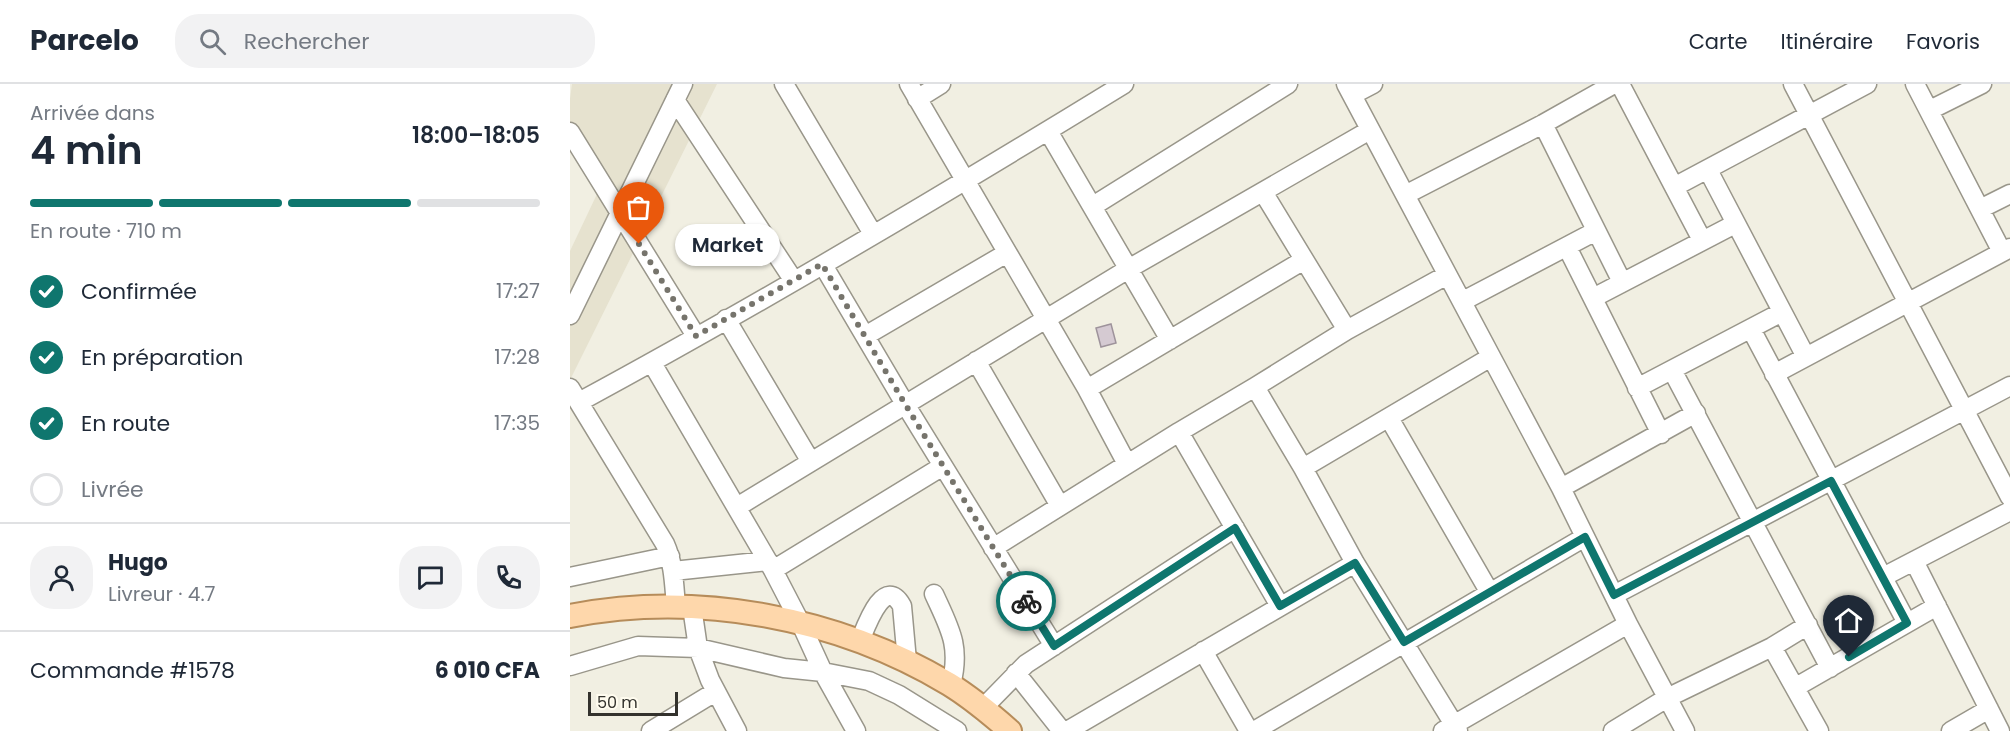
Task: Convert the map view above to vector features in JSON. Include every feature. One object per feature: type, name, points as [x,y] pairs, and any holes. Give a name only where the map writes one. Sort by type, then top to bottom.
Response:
[{"type":"main road","points":[[570,616],[611,608],[684,606],[752,614],[801,624],[860,642],[907,661],[951,685],[1010,731]]},
{"type":"street","points":[[941,84],[913,91],[964,182],[1087,389],[1127,464]]},
{"type":"street","points":[[737,731],[716,692],[698,648],[671,563],[575,395],[652,363],[964,182],[1124,84]]},
{"type":"street","points":[[1093,206],[1288,84]]},
{"type":"street","points":[[1373,84],[1349,89],[1561,488],[1628,624],[1685,731]]},
{"type":"street","points":[[1406,195],[1543,124],[1614,84]]},
{"type":"street","points":[[1620,84],[1702,240]]},
{"type":"street","points":[[1793,84],[2010,497]]},
{"type":"street","points":[[1674,188],[1867,84]]},
{"type":"street","points":[[1774,374],[2006,250],[1980,209],[1915,84]]},
{"type":"street","points":[[1930,110],[1958,90],[1982,84]]},
{"type":"street","points":[[792,87],[873,234]]},
{"type":"street","points":[[570,315],[679,92]]},
{"type":"street","points":[[679,92],[794,281]]},
{"type":"street","points":[[1543,124],[1622,282]]},
{"type":"street","points":[[737,507],[1130,268],[1370,130]]},
{"type":"street","points":[[1048,131],[1170,340]]},
{"type":"street","points":[[570,132],[696,336]]},
{"type":"street","points":[[1708,170],[1806,357]]},
{"type":"street","points":[[1263,192],[1347,330]]},
{"type":"street","points":[[1980,209],[2010,194]]},
{"type":"street","points":[[1593,298],[1735,224]]},
{"type":"street","points":[[1463,301],[1596,231]]},
{"type":"street","points":[[1567,247],[1661,434]]},
{"type":"street","points":[[865,336],[1007,253]]},
{"type":"street","points":[[1087,389],[1304,260]]},
{"type":"street","points":[[822,264],[1054,646]]},
{"type":"street","points":[[993,548],[1347,330],[1448,275]]},
{"type":"street","points":[[1637,388],[1782,312]]},
{"type":"street","points":[[726,319],[811,462]]},
{"type":"street","points":[[1751,329],[1907,623]]},
{"type":"street","points":[[1303,468],[1491,357]]},
{"type":"street","points":[[976,361],[1060,506]]},
{"type":"street","points":[[652,363],[770,566],[823,672],[856,731]]},
{"type":"street","points":[[1672,370],[1830,668]]},
{"type":"street","points":[[1614,595],[2010,386]]},
{"type":"street","points":[[1255,387],[1355,563],[1404,642],[1452,729],[1628,624]]},
{"type":"street","points":[[1561,488],[1696,413]]},
{"type":"street","points":[[1389,418],[1490,593]]},
{"type":"street","points":[[1179,432],[1280,606]]},
{"type":"street","points":[[570,577],[671,563],[770,566],[943,466]]},
{"type":"street","points":[[1882,577],[2010,511]]},
{"type":"street","points":[[982,709],[1016,673],[1235,528]]},
{"type":"street","points":[[1254,731],[1585,537]]},
{"type":"street","points":[[1914,561],[2000,731]]},
{"type":"street","points":[[1067,731],[1355,563]]},
{"type":"street","points":[[934,594],[954,645],[956,666],[951,685]]},
{"type":"street","points":[[860,642],[874,608],[881,600],[893,597],[899,599],[902,606],[907,661]]},
{"type":"street","points":[[1796,687],[1937,606]]},
{"type":"street","points":[[1613,731],[1667,698],[1772,647],[1808,625]]},
{"type":"street","points":[[570,666],[638,646],[698,648],[784,668],[860,679],[899,695],[957,731]]},
{"type":"street","points":[[1772,647],[1819,731]]},
{"type":"street","points":[[1203,651],[1249,731]]},
{"type":"street","points":[[1016,673],[1062,731]]},
{"type":"street","points":[[651,731],[716,692]]},
{"type":"street","points":[[1958,729],[1989,709]]},
{"type":"shaded area","points":[[572,84],[717,84],[570,380],[570,251],[597,194],[570,144]]},
{"type":"building","points":[[1111,324],[1116,343],[1101,347],[1096,328]]},
{"type":"way so far","points":[[639,244],[696,336],[822,264],[1026,601]]},
{"type":"place","name":"Market","points":[[639,244]]},
{"type":"route","points":[[1026,601],[1054,646],[1235,528],[1280,606],[1355,563],[1404,642],[1585,537],[1614,595],[1831,481],[1907,623],[1849,657]]}]
